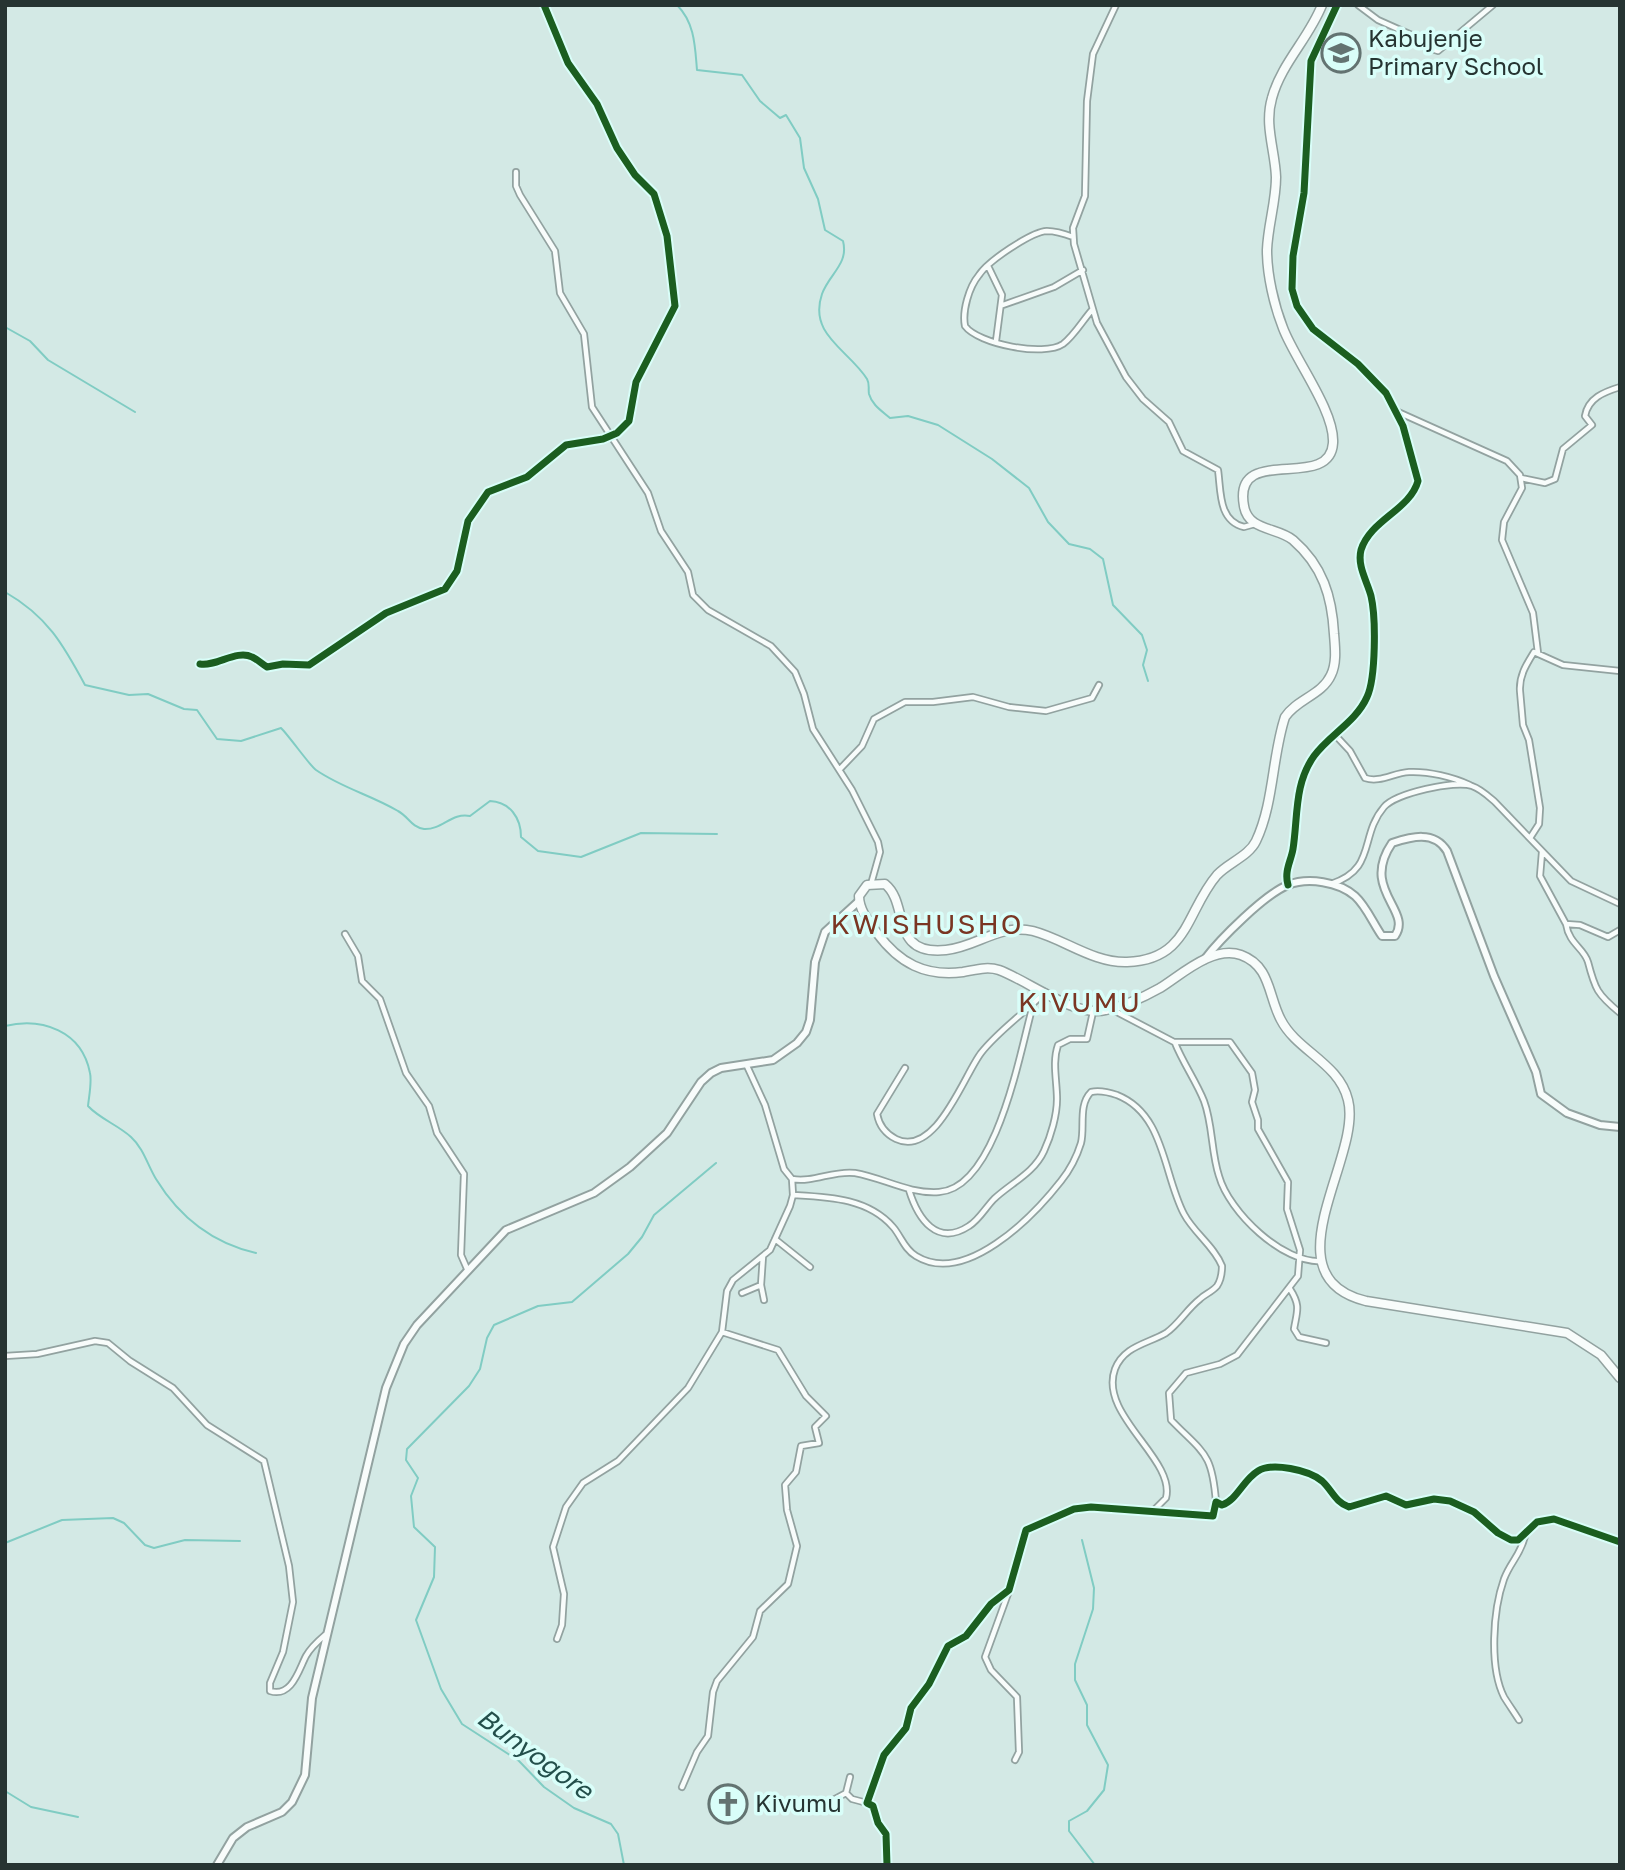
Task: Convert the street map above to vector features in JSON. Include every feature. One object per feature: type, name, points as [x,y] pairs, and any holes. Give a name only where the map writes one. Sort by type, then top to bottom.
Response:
[{"type":"highway","points":[[1322,5],[1281,76],[1271,100],[1269,130],[1276,188],[1267,252],[1270,279],[1283,328],[1328,419],[1333,443],[1326,460],[1315,467],[1267,470],[1251,479],[1244,492],[1243,503],[1249,519],[1293,541],[1324,580],[1332,605],[1334,666],[1325,685],[1296,704],[1284,717],[1256,841],[1212,882],[1189,927],[1172,946],[1144,959],[1118,962],[1019,928],[1003,930],[950,950],[932,950],[917,945],[904,930],[889,887],[880,883],[871,884],[862,890],[859,901],[864,914],[886,944],[912,966],[940,974],[990,968],[1084,1011],[1111,1009],[1161,987],[1203,961],[1235,954],[1257,965],[1267,980],[1282,1023],[1333,1072],[1348,1097],[1349,1126],[1320,1238],[1322,1261],[1336,1284],[1359,1299],[1567,1333],[1601,1355],[1620,1378]]},
{"type":"main road","points":[[1203,961],[1217,943],[1288,885],[1306,881],[1329,885],[1353,894],[1382,936],[1392,938],[1398,930],[1396,914],[1384,892],[1379,873],[1388,848],[1391,843],[1418,835],[1444,845],[1494,976],[1536,1072],[1541,1094],[1567,1114],[1600,1125],[1620,1127]]},
{"type":"main road","points":[[217,1865],[233,1838],[247,1827],[282,1812],[292,1802],[305,1775],[312,1698],[325,1635],[353,1536],[386,1388],[404,1344],[417,1325],[506,1230],[594,1193],[630,1167],[667,1133],[701,1082],[711,1073],[721,1068],[773,1060],[806,1032],[810,1020],[815,962],[825,932],[859,901]]},
{"type":"street","points":[[200,663],[212,664],[242,655],[253,657],[267,667],[283,664],[309,666],[386,613],[439,592],[449,585],[457,570],[468,521],[488,492],[527,477],[566,445],[588,443],[611,434],[629,421],[636,382],[675,306],[667,236],[654,194],[635,175],[617,148],[597,104],[568,63],[544,5]]},
{"type":"street","points":[[1116,5],[1093,54],[1087,101],[1085,195],[1073,228],[1092,309],[1110,352],[1139,396],[1165,417],[1183,451],[1217,470],[1221,502],[1232,521],[1244,527],[1256,524]]},
{"type":"street","points":[[1288,885],[1296,809],[1305,773],[1315,754],[1336,736],[1365,701],[1374,670],[1372,607],[1361,564],[1362,546],[1375,529],[1411,496],[1418,481],[1397,412],[1386,393],[1367,373],[1313,329],[1297,306],[1292,289],[1293,256],[1304,193],[1311,61],[1336,5]]},
{"type":"street","points":[[1358,5],[1369,15],[1417,36],[1424,40],[1425,47],[1438,51],[1493,5]]},
{"type":"street","points":[[516,172],[516,186],[520,195],[555,251],[560,293],[586,341],[590,399],[648,493],[661,531],[685,565],[693,595],[715,615],[763,640],[795,672],[813,729],[840,769],[880,847],[871,884]]},
{"type":"street","points":[[1073,237],[1054,232],[1036,234],[988,266],[974,284],[964,321],[970,332],[1028,349],[1056,346],[1068,339],[1092,309]]},
{"type":"street","points":[[988,266],[1000,284],[1003,305],[996,341]]},
{"type":"street","points":[[1003,305],[1054,287],[1083,270]]},
{"type":"street","points":[[1521,478],[1545,483],[1555,479],[1563,449],[1592,425],[1585,416],[1587,408],[1594,399],[1620,387]]},
{"type":"street","points":[[1397,412],[1498,456],[1516,468],[1521,478],[1521,494],[1504,522],[1502,540],[1533,613],[1538,653]]},
{"type":"street","points":[[1530,838],[1539,824],[1540,808],[1529,740],[1523,725],[1520,683],[1529,661],[1534,652],[1563,665],[1620,671]]},
{"type":"street","points":[[840,769],[862,746],[874,719],[905,702],[973,697],[1009,707],[1046,711],[1092,698],[1099,685]]},
{"type":"street","points":[[1336,736],[1355,758],[1365,778],[1372,780],[1399,773],[1423,773],[1472,786],[1495,802],[1542,852],[1582,889],[1620,904]]},
{"type":"street","points":[[1329,885],[1355,872],[1368,847],[1374,823],[1390,801],[1422,790],[1472,786]]},
{"type":"street","points":[[1542,852],[1539,876],[1566,924],[1568,937],[1588,961],[1590,978],[1599,995],[1620,1013]]},
{"type":"street","points":[[1566,924],[1580,925],[1608,937],[1620,930]]},
{"type":"street","points":[[345,934],[358,956],[362,981],[380,999],[406,1073],[429,1106],[437,1133],[464,1174],[460,1235],[461,1255],[468,1271]]},
{"type":"street","points":[[905,1068],[877,1114],[881,1126],[889,1134],[908,1141],[922,1136],[941,1120],[983,1051],[1045,992]]},
{"type":"street","points":[[792,1179],[849,1173],[909,1190],[930,1192],[952,1189],[966,1181],[981,1163],[1008,1094],[1033,1005]]},
{"type":"street","points":[[1014,1760],[1019,1752],[1017,1698],[991,1670],[985,1657],[1009,1590],[1024,1534],[1034,1525],[1074,1509],[1091,1507],[1209,1517],[1215,1514],[1212,1470],[1206,1453],[1171,1420],[1168,1393],[1186,1373],[1220,1364],[1237,1355],[1262,1319],[1290,1289],[1298,1276],[1299,1245],[1287,1209],[1288,1182],[1258,1129],[1252,1102],[1255,1090],[1252,1073],[1242,1056],[1230,1042],[1205,1045],[1174,1042],[1111,1009]]},
{"type":"street","points":[[909,1190],[926,1226],[942,1234],[954,1234],[971,1225],[995,1199],[1023,1176],[1043,1154],[1052,1126],[1057,1103],[1058,1045],[1070,1039],[1087,1039],[1093,1012]]},
{"type":"street","points":[[1174,1042],[1203,1099],[1223,1186],[1264,1236],[1285,1253],[1298,1258],[1322,1261]]},
{"type":"street","points":[[556,1639],[562,1625],[564,1594],[553,1547],[566,1507],[583,1483],[618,1461],[683,1395],[722,1332],[727,1291],[733,1280],[770,1250],[793,1195],[792,1179],[784,1169],[765,1105],[747,1066]]},
{"type":"street","points":[[793,1195],[858,1203],[891,1225],[912,1254],[935,1263],[953,1264],[1009,1234],[1062,1180],[1081,1143],[1085,1100],[1091,1092],[1110,1093],[1138,1108],[1149,1121],[1161,1148],[1173,1189],[1185,1217],[1222,1266],[1219,1284],[1195,1303],[1168,1331],[1125,1354],[1113,1377],[1115,1393],[1131,1427],[1166,1481],[1166,1498],[1152,1512]]},
{"type":"street","points":[[775,1239],[810,1267]]},
{"type":"street","points":[[764,1255],[761,1285],[764,1300]]},
{"type":"street","points":[[742,1293],[761,1285]]},
{"type":"street","points":[[1290,1289],[1296,1296],[1299,1313],[1294,1329],[1299,1337],[1326,1343]]},
{"type":"street","points":[[682,1787],[697,1752],[708,1736],[717,1681],[753,1637],[760,1611],[788,1584],[797,1546],[787,1510],[785,1485],[796,1472],[801,1446],[818,1443],[816,1427],[826,1416],[806,1396],[778,1350],[722,1332]]},
{"type":"street","points":[[5,1356],[37,1354],[95,1341],[107,1343],[173,1388],[216,1432],[259,1455],[268,1468],[276,1518],[289,1566],[293,1602],[291,1623],[270,1690],[279,1691],[292,1684],[307,1653],[325,1635]]},
{"type":"street","points":[[1216,1502],[1222,1505],[1230,1502],[1241,1486],[1261,1469],[1279,1467],[1314,1476],[1323,1482],[1342,1504],[1349,1507],[1381,1496],[1406,1505],[1441,1499],[1467,1508],[1511,1540],[1518,1540],[1537,1522],[1554,1519],[1620,1542]]},
{"type":"street","points":[[1518,1720],[1503,1695],[1497,1669],[1495,1612],[1505,1578],[1510,1566],[1520,1556],[1525,1535]]},
{"type":"street","points":[[867,1803],[881,1761],[906,1728],[911,1707],[929,1684],[948,1646],[965,1636],[991,1604],[1009,1590]]},
{"type":"street","points":[[833,1800],[846,1793],[850,1777]]},
{"type":"street","points":[[846,1793],[852,1799],[873,1806],[878,1824],[886,1834],[887,1865]]},
{"type":"waterway","points":[[677,5],[691,27],[697,70],[742,75],[760,101],[780,118],[786,115],[800,138],[804,168],[818,199],[825,230],[843,241],[844,249],[841,263],[822,294],[819,308],[821,320],[825,331],[867,379],[872,401],[890,418],[908,416],[938,425],[992,459],[1029,488],[1048,522],[1069,544],[1090,549],[1103,559],[1113,605],[1142,635],[1147,650],[1143,665],[1148,681]]},
{"type":"waterway","points":[[5,327],[30,341],[48,360],[135,412]]},
{"type":"waterway","points":[[5,592],[43,621],[85,685],[129,695],[148,694],[184,709],[197,710],[217,739],[241,741],[281,728],[316,770],[398,811],[420,828],[430,829],[458,816],[470,816],[490,801],[503,804],[513,812],[521,837],[538,851],[581,857],[641,833],[717,834]]},
{"type":"waterway","points":[[5,1026],[46,1026],[69,1037],[79,1047],[90,1073],[88,1106],[135,1142],[165,1193],[198,1227],[225,1243],[256,1253]]},
{"type":"waterway","name":"Bunyogore","points":[[624,1865],[618,1834],[611,1824],[574,1808],[544,1787],[519,1761],[462,1724],[441,1689],[416,1620],[434,1577],[435,1547],[414,1527],[411,1496],[418,1478],[406,1460],[407,1449],[469,1386],[480,1369],[487,1338],[494,1325],[538,1306],[572,1302],[628,1254],[642,1237],[654,1215],[716,1163]]},
{"type":"waterway","points":[[5,1543],[62,1520],[113,1518],[124,1523],[145,1545],[154,1548],[185,1540],[240,1541]]},
{"type":"waterway","points":[[1082,1540],[1094,1588],[1093,1609],[1075,1664],[1075,1680],[1087,1705],[1087,1725],[1108,1765],[1104,1790],[1087,1811],[1069,1821],[1069,1831],[1095,1865]]},
{"type":"waterway","points":[[5,1791],[31,1807],[78,1817]]},
{"type":"cycle path","points":[[200,664],[246,655],[267,667],[283,664],[309,665],[386,613],[445,589],[457,571],[468,521],[488,492],[527,477],[566,445],[603,439],[617,433],[629,421],[636,382],[675,306],[667,236],[654,194],[635,175],[617,148],[597,104],[568,63],[544,5]]},
{"type":"cycle path","points":[[1288,885],[1287,871],[1293,849],[1303,778],[1320,748],[1362,706],[1370,688],[1374,662],[1374,618],[1371,596],[1361,568],[1361,550],[1373,531],[1407,500],[1418,481],[1403,426],[1386,393],[1358,364],[1313,329],[1297,306],[1292,289],[1293,256],[1304,193],[1311,61],[1337,5]]},
{"type":"cycle path","points":[[887,1865],[886,1834],[878,1823],[873,1806],[867,1803],[884,1755],[906,1728],[911,1708],[929,1684],[948,1646],[966,1636],[991,1604],[1009,1590],[1026,1530],[1074,1509],[1091,1507],[1213,1516],[1216,1502],[1222,1505],[1227,1502],[1258,1471],[1281,1467],[1316,1477],[1340,1502],[1349,1507],[1386,1496],[1406,1505],[1434,1499],[1450,1501],[1474,1512],[1498,1533],[1511,1540],[1518,1540],[1537,1522],[1554,1519],[1620,1542]]},
{"type":"place","name":"Kabujenje Primary School","points":[[1341,53]]},
{"type":"place","name":"Kivumu","points":[[728,1804]]},
{"type":"district","name":"KWISHUSHO","points":[[927,924]]},
{"type":"district","name":"KIVUMU","points":[[1080,1002]]}]
